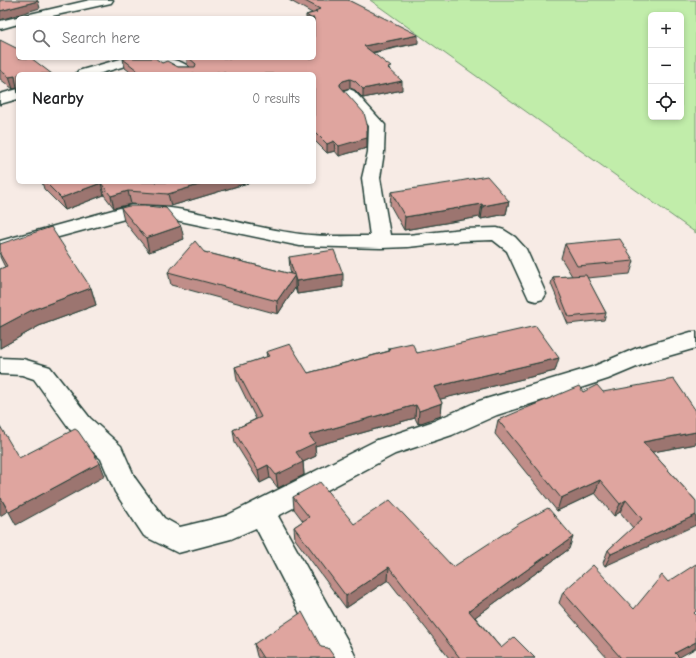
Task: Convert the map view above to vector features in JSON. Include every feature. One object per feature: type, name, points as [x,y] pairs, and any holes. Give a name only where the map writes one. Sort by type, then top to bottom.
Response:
[{"type":"street","points":[[35,16],[107,0]]},
{"type":"street","points":[[0,26],[16,21]]},
{"type":"street","points":[[91,72],[132,61],[157,60],[168,62],[185,72]]},
{"type":"street","points":[[349,94],[378,125],[376,152],[371,178],[381,242]]},
{"type":"street","points":[[0,99],[16,95]]},
{"type":"street","points":[[0,247],[131,211],[150,211],[180,215],[300,240],[381,242],[408,241],[463,235],[497,234],[508,241],[516,249],[536,294]]},
{"type":"street","points":[[0,366],[23,366],[42,372],[81,425],[112,453],[124,484],[154,527],[178,540],[231,527],[386,447],[443,428],[488,408],[594,375],[645,354],[669,348],[691,340],[696,340]]},
{"type":"street","points":[[260,511],[340,658]]},
{"type":"green space","points":[[370,0],[696,0],[696,233]]},
{"type":"building","points":[[0,0],[37,0],[38,1],[0,11]]},
{"type":"building","points":[[303,0],[348,0],[418,35],[364,46],[391,67],[388,68],[402,81],[363,89],[355,81],[350,79],[343,81],[340,84],[340,86],[364,113],[367,124],[367,138],[339,146],[334,141],[327,144],[316,133],[316,72],[139,72],[124,60],[158,60],[162,63],[167,61],[178,67],[195,67],[196,64],[191,60],[316,60],[316,16],[306,15],[317,12],[315,11],[320,9]]},
{"type":"building","points":[[0,40],[16,48],[16,60],[34,60],[49,72],[16,72],[16,82],[15,76],[9,77],[0,70]]},
{"type":"building","points":[[487,176],[509,201],[405,217],[391,192],[449,183]]},
{"type":"building","points":[[47,184],[98,184],[61,198]]},
{"type":"building","points":[[102,184],[202,184],[168,194],[128,191],[111,196]]},
{"type":"building","points":[[129,206],[166,208],[181,226],[146,238],[121,208]]},
{"type":"building","points":[[51,227],[91,288],[32,310],[0,327],[0,269],[7,266],[0,254],[0,244]]},
{"type":"building","points":[[620,239],[634,261],[577,266],[565,244]]},
{"type":"building","points":[[195,241],[204,252],[295,275],[277,301],[168,272]]},
{"type":"building","points":[[334,250],[343,274],[296,281],[289,257]]},
{"type":"building","points":[[586,275],[606,313],[569,317],[553,277]]},
{"type":"building","points":[[536,326],[559,358],[434,387],[442,403],[419,411],[416,405],[309,435],[315,443],[296,452],[303,462],[276,475],[268,465],[258,470],[233,430],[261,417],[235,367],[269,356],[266,352],[290,344],[308,373],[390,351],[389,348],[412,343],[417,353]]},
{"type":"building","points":[[674,379],[696,411],[696,432],[643,442],[696,501],[696,515],[611,554],[608,550],[642,519],[626,500],[620,504],[600,480],[561,498],[498,420],[579,386],[583,392],[597,385],[603,392]]},
{"type":"building","points":[[0,426],[19,458],[75,429],[78,431],[100,463],[9,512],[1,498],[0,499]]},
{"type":"building","points":[[320,482],[354,524],[390,500],[453,567],[520,523],[548,508],[573,537],[469,611],[501,648],[514,637],[535,658],[460,658],[389,567],[346,596],[294,527],[309,517],[293,497]]},
{"type":"building","points":[[696,564],[696,611],[694,613],[696,615],[696,642],[675,653],[680,658],[621,658],[563,592],[593,565],[634,609],[662,575],[668,582]]},
{"type":"building","points":[[302,612],[321,647],[328,648],[335,658],[263,658],[254,644]]}]
